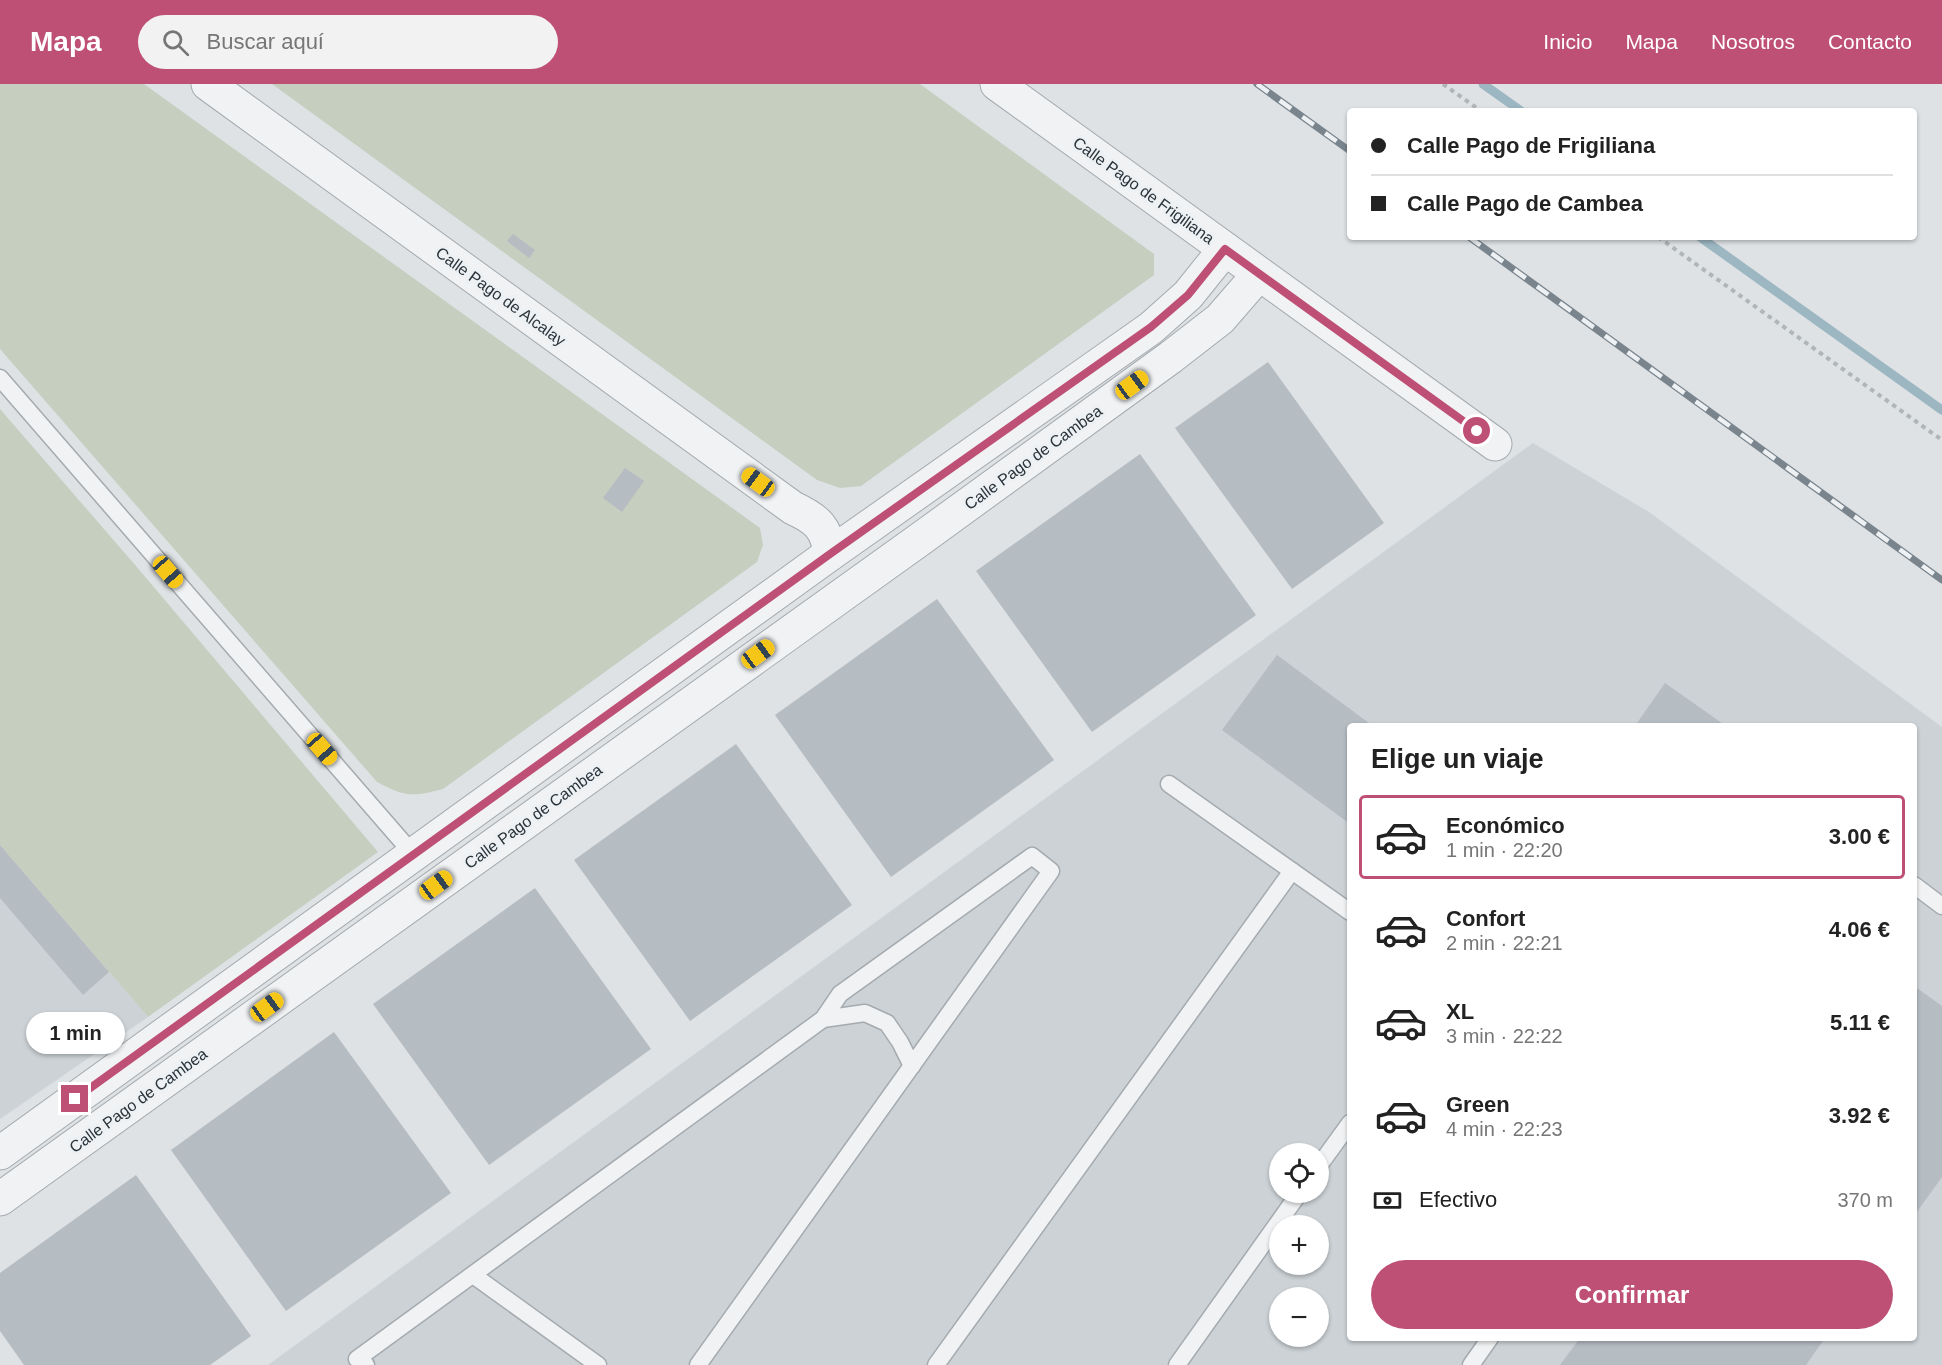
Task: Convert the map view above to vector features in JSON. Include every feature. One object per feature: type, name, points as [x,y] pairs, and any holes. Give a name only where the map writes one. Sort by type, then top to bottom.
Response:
[{"type":"street","name":"Calle Pago de Alcalay","points":[[208,84],[793,508],[811,516],[828,537],[830,554]]},
{"type":"street","name":"Calle Pago de Frigiliana","points":[[997,84],[1495,444]]},
{"type":"street","points":[[0,1153],[830,554],[1151,327],[1188,295],[1225,249]]},
{"type":"street","name":"Calle Pago de Cambea","points":[[2,1192],[1171,357],[1220,319],[1259,273]]},
{"type":"street","points":[[830,554],[854,585]]},
{"type":"lane","points":[[0,378],[413,854]]},
{"type":"lane","points":[[1169,784],[1347,910]]},
{"type":"lane","points":[[366,1365],[357,1359],[823,1019],[840,994],[1032,856],[1051,871],[698,1365]]},
{"type":"lane","points":[[936,1365],[1292,871]]},
{"type":"lane","points":[[1917,887],[1942,906]]},
{"type":"lane","points":[[823,1019],[865,1012],[886,1023],[900,1042],[912,1066]]},
{"type":"lane","points":[[1329,1152],[1347,1127]]},
{"type":"lane","points":[[1177,1365],[1292,1203]]},
{"type":"lane","points":[[473,1275],[598,1365]]},
{"type":"lane","points":[[1471,1365],[1488,1341]]},
{"type":"path","points":[[1443,84],[1477,108]]},
{"type":"path","points":[[1662,240],[1942,440]]},
{"type":"shaded area","points":[[1533,443],[1649,512],[1942,727],[1942,1365],[268,1365]]},
{"type":"shaded area","points":[[0,845],[148,1017],[0,1119]]},
{"type":"green space","points":[[0,84],[144,84],[760,528],[763,545],[757,562],[443,789],[409,794],[395,791],[377,782],[0,349]]},
{"type":"green space","points":[[272,84],[920,84],[1154,254],[1154,275],[861,486],[840,488],[817,480]]},
{"type":"green space","points":[[0,409],[378,852],[148,1017],[0,845]]},
{"type":"building","points":[[513,234],[535,250],[529,258],[507,241]]},
{"type":"building","points":[[1268,362],[1384,523],[1292,589],[1175,428]]},
{"type":"building","points":[[1140,454],[1256,615],[1092,732],[976,571]]},
{"type":"building","points":[[625,468],[644,481],[622,512],[603,498]]},
{"type":"building","points":[[937,599],[1054,760],[891,877],[775,715]]},
{"type":"building","points":[[1277,655],[1369,723],[1347,723],[1347,822],[1222,730]]},
{"type":"building","points":[[1665,683],[1722,723],[1637,723]]},
{"type":"building","points":[[736,744],[852,905],[690,1021],[574,860]]},
{"type":"building","points":[[0,845],[109,972],[83,995],[0,898]]},
{"type":"building","points":[[535,888],[651,1049],[489,1165],[373,1004]]},
{"type":"building","points":[[1917,988],[1942,1006],[1942,1177],[1917,1212]]},
{"type":"building","points":[[334,1032],[451,1193],[286,1311],[171,1150]]},
{"type":"building","points":[[136,1175],[251,1336],[210,1365],[24,1365],[0,1331],[0,1273]]},
{"type":"building","points":[[1578,1341],[1823,1341],[1806,1365],[1560,1365]]},
{"type":"waterway","points":[[1483,84],[1517,108]]},
{"type":"waterway","points":[[1704,240],[1942,410]]},
{"type":"railway","points":[[1257,84],[1347,149]]},
{"type":"railway","points":[[1473,240],[1942,580]]},
{"type":"route","points":[[75,1099],[830,554],[1151,327],[1188,295],[1225,249],[1477,431]]}]
